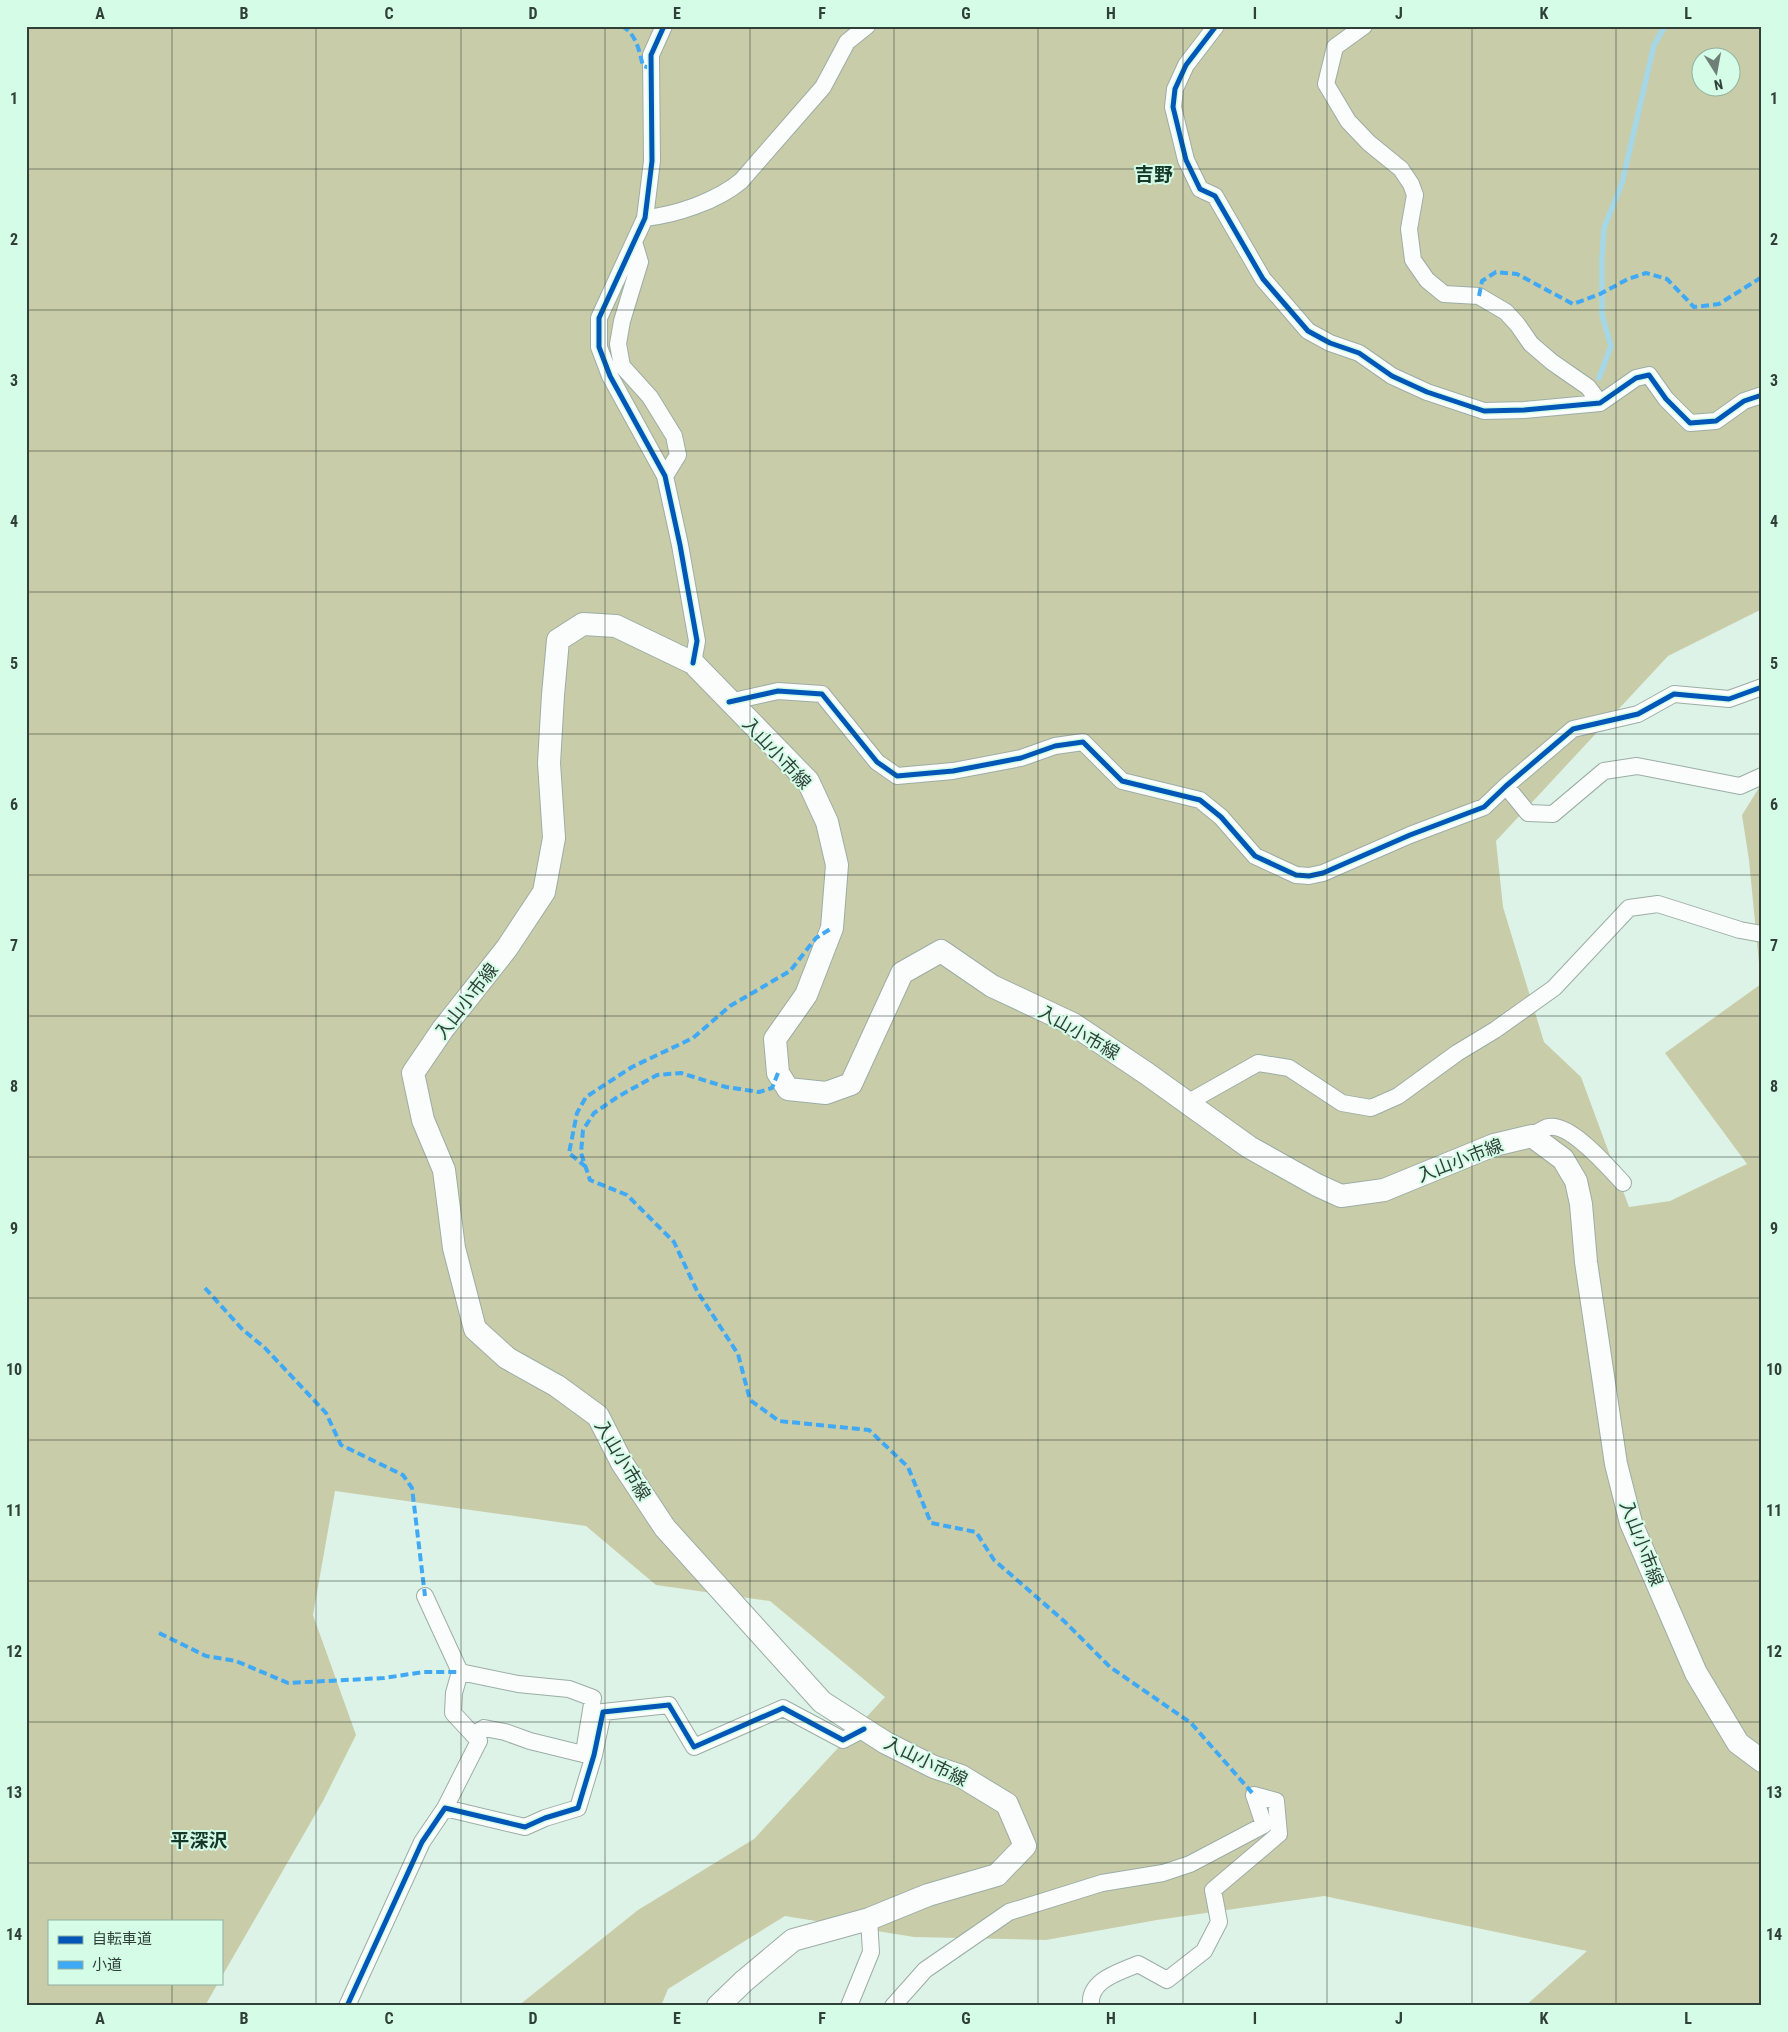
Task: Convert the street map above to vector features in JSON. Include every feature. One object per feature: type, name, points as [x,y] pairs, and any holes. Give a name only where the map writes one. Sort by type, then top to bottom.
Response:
[{"type":"main road","name":"入山小市線","points":[[718,2006],[744,1980],[793,1940],[869,1919],[928,1895],[997,1875],[1025,1846],[1007,1804],[961,1776],[934,1767],[886,1744],[822,1702],[665,1528],[622,1463],[598,1416],[557,1386],[507,1358],[475,1329],[454,1248],[444,1170],[422,1120],[413,1073],[443,1029],[507,948],[544,892],[554,838],[549,763],[558,640],[583,624],[616,626],[693,663],[808,782],[827,822],[836,865],[832,928],[806,995],[775,1039],[778,1073],[788,1089],[826,1093],[851,1084],[902,972],[941,951],[992,986],[1073,1024],[1249,1147],[1317,1186],[1341,1196],[1384,1190],[1494,1145],[1532,1136],[1563,1159],[1576,1181],[1581,1204],[1586,1262],[1616,1464],[1631,1523],[1696,1673],[1738,1743],[1762,1761]]},
{"type":"street","points":[[664,26],[651,55],[652,161],[645,218],[599,318],[599,347],[610,376],[665,476],[680,545],[697,641],[693,663]]},
{"type":"street","points":[[645,218],[667,216],[728,192],[742,181],[823,87],[847,42],[867,26]]},
{"type":"street","points":[[1216,26],[1186,65],[1174,89],[1174,107],[1184,151],[1200,189],[1215,196],[1263,279],[1308,331],[1330,343],[1359,353],[1392,376],[1427,392],[1484,411],[1524,410],[1600,403],[1636,378],[1649,375],[1666,399],[1690,422],[1716,421],[1744,401],[1762,395]]},
{"type":"street","points":[[1364,26],[1335,47],[1326,84],[1348,121],[1401,170],[1411,184],[1414,195],[1409,229],[1413,260],[1427,280],[1444,294],[1479,296],[1506,312],[1531,344],[1552,362],[1588,387],[1600,403]]},
{"type":"street","points":[[634,242],[640,262],[622,320],[618,344],[622,366],[650,397],[674,436],[678,455],[665,476]]},
{"type":"street","points":[[729,702],[778,691],[822,694],[877,762],[897,776],[953,771],[1021,758],[1055,746],[1084,742],[1122,781],[1200,800],[1220,817],[1255,856],[1296,875],[1309,876],[1323,873],[1410,835],[1484,807],[1573,730],[1638,714],[1674,694],[1729,699],[1762,688]]},
{"type":"street","points":[[1506,786],[1528,813],[1553,814],[1604,771],[1637,766],[1740,786],[1762,776]]},
{"type":"street","points":[[1187,1103],[1258,1063],[1289,1068],[1342,1103],[1371,1108],[1398,1096],[1457,1053],[1554,988],[1629,908],[1658,904],[1740,930],[1762,934]]},
{"type":"street","points":[[1532,1136],[1548,1127],[1561,1128],[1590,1148],[1623,1183]]},
{"type":"street","points":[[347,2006],[422,1842],[445,1808],[479,1741],[453,1713],[454,1693],[460,1672],[425,1596]]},
{"type":"street","points":[[460,1672],[518,1684],[569,1690],[593,1698],[589,1755]]},
{"type":"street","points":[[445,1808],[525,1827],[545,1818],[578,1808],[589,1755],[603,1712],[669,1705],[694,1747],[783,1708],[843,1740],[864,1729]]},
{"type":"street","points":[[473,1735],[484,1728],[589,1755]]},
{"type":"street","points":[[893,2006],[925,1970],[1009,1912],[1102,1883],[1163,1873],[1190,1864],[1264,1825],[1254,1795],[1276,1801],[1279,1834],[1213,1890],[1219,1922],[1204,1951],[1167,1980],[1138,1964],[1099,1982],[1090,1997],[1091,2006]]},
{"type":"street","points":[[849,2006],[871,1952],[869,1919]]},
{"type":"green space","points":[[26,26],[1762,26],[1762,609],[1668,656],[1496,841],[1503,907],[1544,1042],[1581,1077],[1629,1207],[1670,1201],[1747,1164],[1665,1053],[1761,984],[1749,860],[1742,815],[1762,783],[1762,2006],[1525,2006],[1587,1951],[1324,1896],[1157,1920],[1046,1940],[914,1937],[785,1916],[668,1989],[661,2006],[518,2006],[638,1910],[754,1839],[885,1697],[770,1601],[656,1585],[586,1526],[335,1491],[313,1615],[356,1735],[323,1801],[222,1976],[222,1920],[48,1920],[48,1984],[217,1984],[205,2006],[26,2006]]},
{"type":"waterway","points":[[1599,378],[1611,346],[1602,315],[1604,228],[1622,183],[1654,45],[1665,26]]},
{"type":"marked path","points":[[622,26],[634,39],[639,49],[643,66],[651,68]]},
{"type":"marked path","points":[[1479,296],[1482,281],[1496,272],[1517,274],[1573,304],[1600,294],[1628,279],[1646,273],[1667,279],[1694,307],[1719,304],[1762,277]]},
{"type":"marked path","points":[[586,1167],[569,1153],[577,1113],[586,1097],[632,1067],[693,1038],[730,1006],[790,971],[816,938],[832,928]]},
{"type":"marked path","points":[[778,1073],[772,1088],[759,1092],[726,1087],[681,1073],[657,1075],[619,1096],[594,1113],[583,1130],[581,1153],[590,1180],[627,1195],[674,1242],[697,1291],[738,1354],[750,1400],[779,1421],[869,1430],[908,1467],[931,1523],[976,1532],[994,1560],[1064,1621],[1110,1667],[1191,1723],[1254,1795]]},
{"type":"marked path","points":[[205,1288],[242,1329],[265,1348],[326,1413],[341,1445],[403,1475],[412,1488],[425,1596]]},
{"type":"marked path","points":[[159,1633],[206,1656],[236,1661],[288,1683],[384,1678],[424,1672],[460,1672]]},
{"type":"cycle path","points":[[664,26],[651,55],[652,161],[645,218],[599,318],[599,347],[610,376],[665,476],[680,545],[697,641],[693,663]]},
{"type":"cycle path","points":[[1216,26],[1186,65],[1175,89],[1173,107],[1186,160],[1200,189],[1215,196],[1263,279],[1308,331],[1330,343],[1359,353],[1392,376],[1427,392],[1484,411],[1524,410],[1600,403],[1636,378],[1649,375],[1666,399],[1690,423],[1716,421],[1744,401],[1762,395]]},
{"type":"cycle path","points":[[729,702],[778,691],[822,694],[877,762],[897,776],[953,771],[1021,758],[1055,746],[1083,742],[1122,781],[1200,800],[1221,817],[1255,856],[1296,875],[1309,876],[1323,873],[1410,835],[1484,807],[1573,729],[1638,714],[1674,694],[1729,699],[1762,687]]},
{"type":"cycle path","points":[[347,2006],[422,1842],[445,1808],[525,1827],[545,1818],[578,1808],[594,1755],[603,1712],[669,1705],[694,1747],[783,1708],[843,1740],[864,1729]]},
{"type":"district","name":"吉野","points":[[1154,174]]},
{"type":"district","name":"平深沢","points":[[199,1840]]}]
